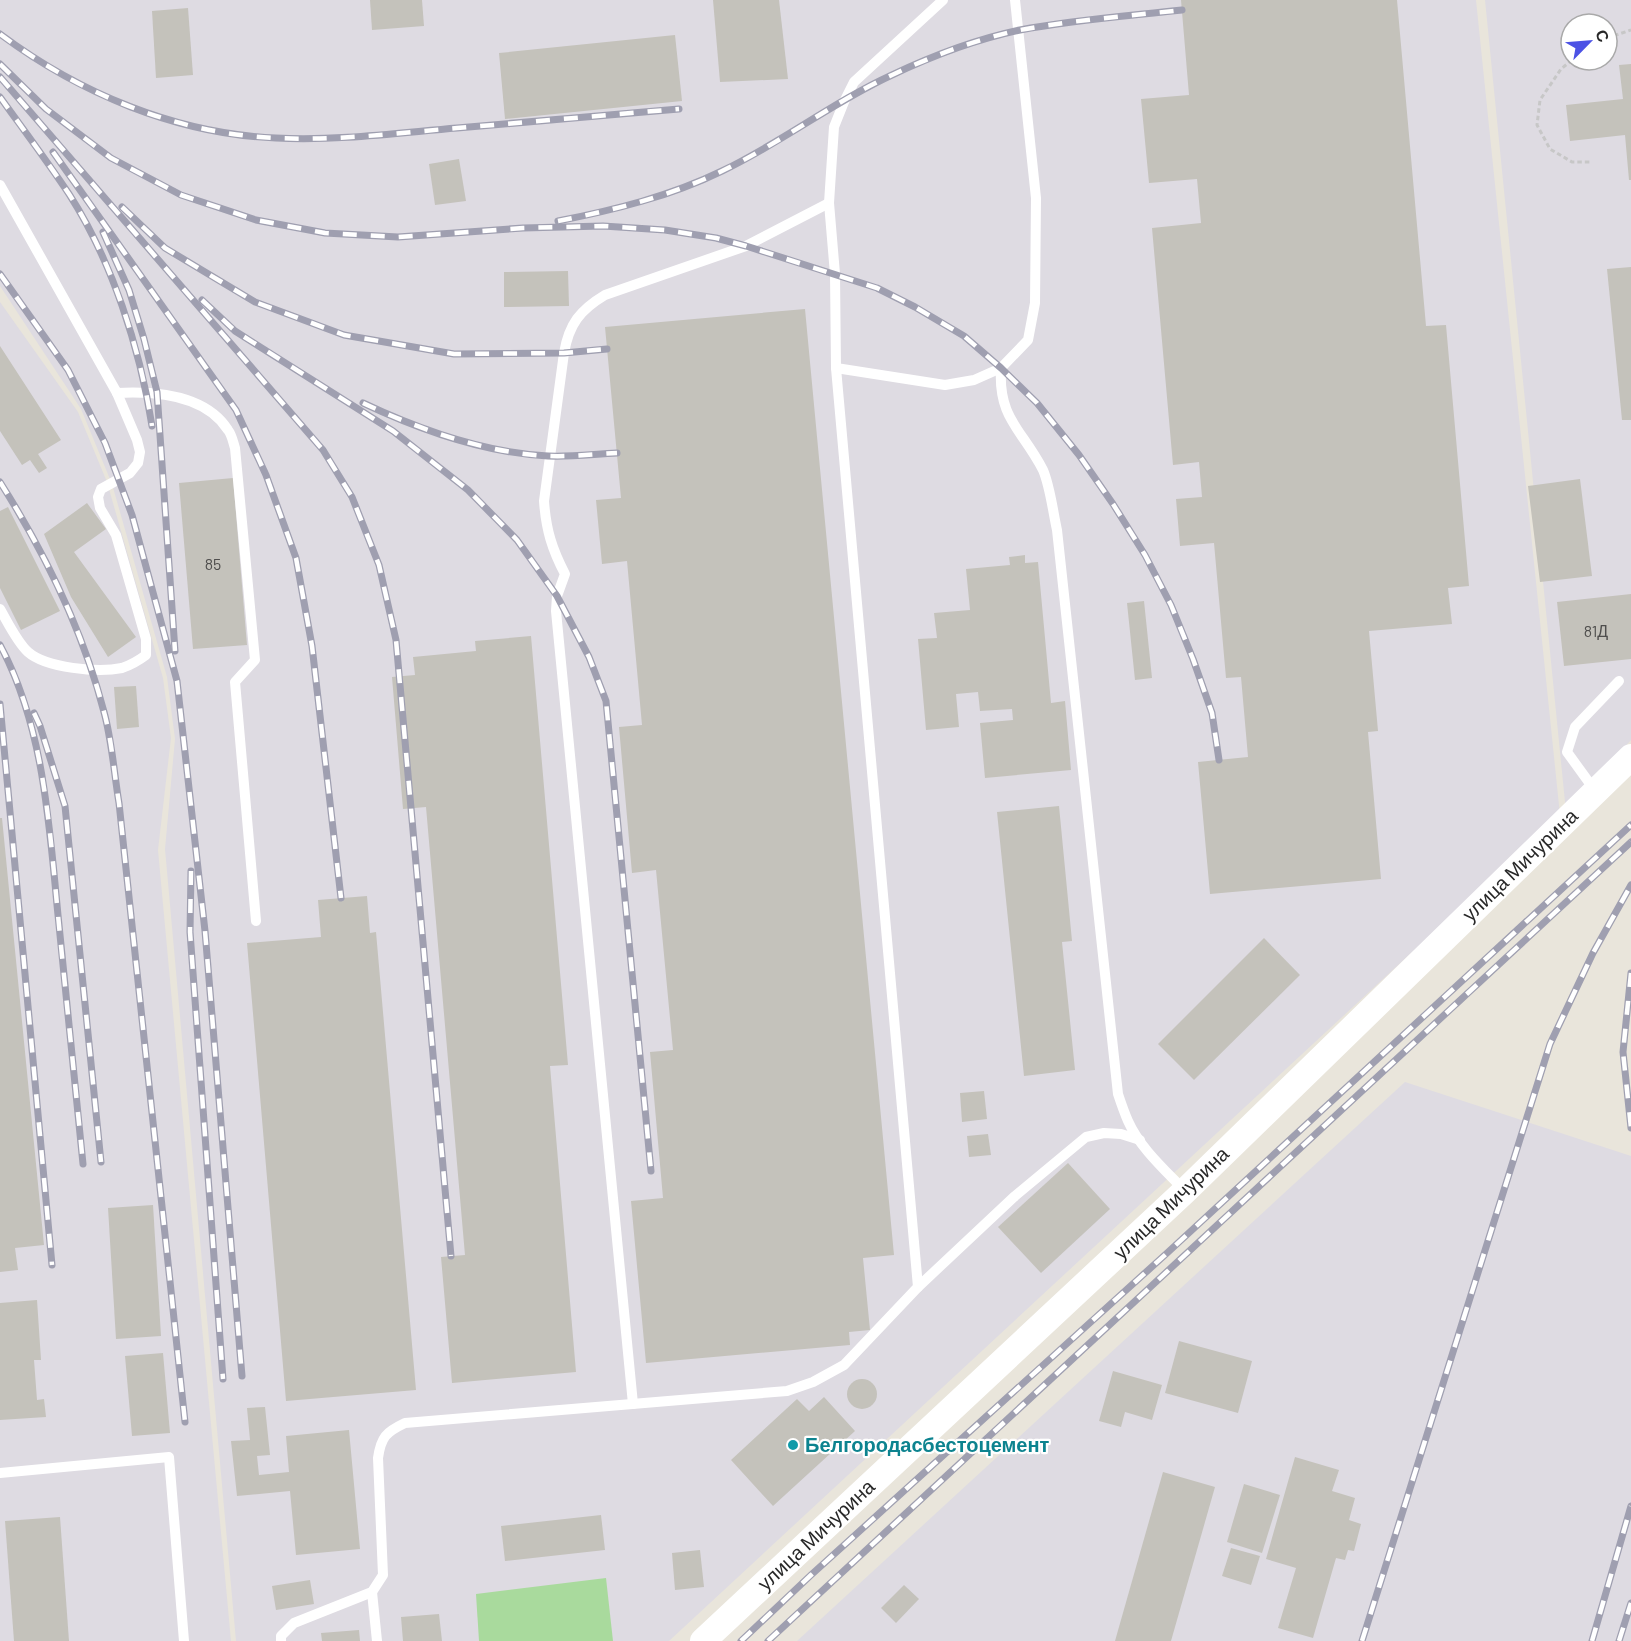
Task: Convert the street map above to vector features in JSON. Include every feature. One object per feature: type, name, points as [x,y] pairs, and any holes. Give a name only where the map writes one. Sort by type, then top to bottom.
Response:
[{"type":"street","name":"улица Мичурина","points":[[703,1641],[1185,1191],[1631,757]]},
{"type":"lane","points":[[918,1287],[836,368],[835,274],[829,203],[834,127],[854,82],[943,0]]},
{"type":"lane","points":[[836,368],[945,385],[974,380],[1001,368],[1028,340],[1035,303],[1036,198],[1015,0]]},
{"type":"lane","points":[[0,184],[117,393],[137,440],[140,452],[138,463],[130,473],[101,489],[98,497],[100,508],[116,535],[146,639],[146,655],[134,664],[120,668],[92,669],[52,664],[28,652],[0,609]]},
{"type":"lane","points":[[633,1404],[556,611],[557,596],[565,574],[552,549],[544,501],[564,353],[573,322],[588,305],[605,295],[746,246],[829,203]]},
{"type":"lane","points":[[1001,368],[1000,389],[1007,414],[1043,471],[1057,530],[1118,1094],[1129,1122],[1140,1140],[1185,1191]]},
{"type":"lane","points":[[117,393],[157,392],[200,405],[214,414],[229,431],[235,448],[255,660],[235,682],[256,921]]},
{"type":"lane","points":[[1596,792],[1567,752],[1575,727],[1619,681]]},
{"type":"lane","points":[[281,1641],[281,1636],[294,1623],[372,1592],[383,1575],[378,1458],[380,1444],[389,1431],[405,1424],[787,1391],[813,1382],[844,1365],[918,1287],[1015,1196],[1086,1137],[1104,1133],[1121,1134],[1140,1140]]},
{"type":"lane","points":[[0,1473],[170,1457],[184,1641]]},
{"type":"lane","points":[[372,1592],[377,1641]]},
{"type":"path","points":[[1559,72],[1540,100],[1537,125],[1550,149],[1572,162],[1592,162]]},
{"type":"shaded area","points":[[0,0],[1476,0],[1560,815],[669,1641],[236,1641],[165,849],[175,739],[167,677],[112,484],[81,409],[0,286]]},
{"type":"shaded area","points":[[1485,0],[1631,0],[1631,740],[1566,812]]},
{"type":"shaded area","points":[[0,302],[78,412],[107,482],[163,678],[171,738],[158,850],[231,1641],[0,1641]]},
{"type":"shaded area","points":[[1405,1082],[1631,1156],[1631,1641],[797,1641]]},
{"type":"green space","points":[[606,1578],[613,1641],[479,1641],[476,1594]]},
{"type":"building","points":[[370,0],[422,0],[424,26],[372,30]]},
{"type":"building","points":[[713,0],[779,0],[788,79],[720,82]]},
{"type":"building","points":[[1181,0],[1397,0],[1426,326],[1446,325],[1469,586],[1448,588],[1452,624],[1369,631],[1378,731],[1368,732],[1381,879],[1210,894],[1198,762],[1248,757],[1241,677],[1226,678],[1214,543],[1180,546],[1176,499],[1202,497],[1199,462],[1173,465],[1152,228],[1201,223],[1197,179],[1149,183],[1141,99],[1189,95]]},
{"type":"building","points":[[188,8],[193,75],[156,78],[152,11]]},
{"type":"building","points":[[675,35],[682,101],[505,119],[499,53]]},
{"type":"building","points":[[1631,64],[1631,180],[1629,180],[1625,135],[1570,141],[1566,105],[1623,99],[1619,65]]},
{"type":"building","points":[[459,159],[466,201],[435,205],[429,164]]},
{"type":"building","points":[[1631,267],[1631,420],[1622,420],[1607,269]]},
{"type":"building","points":[[568,271],[569,306],[504,307],[504,272]]},
{"type":"building","points":[[805,309],[894,1255],[863,1258],[870,1330],[849,1332],[850,1345],[646,1363],[631,1201],[663,1198],[650,1052],[673,1050],[656,870],[632,873],[619,727],[642,725],[627,561],[602,564],[596,500],[621,498],[605,327]]},
{"type":"building","points":[[0,346],[61,440],[38,454],[47,468],[39,473],[30,460],[22,465],[0,431]]},
{"type":"building","points":[[233,478],[247,645],[193,649],[179,483]]},
{"type":"building","points":[[1580,479],[1592,576],[1540,582],[1528,486]]},
{"type":"building","points":[[87,503],[106,529],[74,552],[136,637],[108,657],[71,597],[44,534]]},
{"type":"building","points":[[8,507],[60,611],[21,630],[0,588],[0,511]]},
{"type":"building","points":[[1025,555],[1025,563],[1038,562],[1051,703],[1065,701],[1071,770],[985,778],[980,723],[1013,720],[1012,709],[980,711],[978,692],[956,694],[959,727],[926,730],[918,639],[937,638],[934,613],[970,610],[966,569],[1010,565],[1009,557]]},
{"type":"building","points":[[1631,594],[1631,659],[1564,666],[1557,602]]},
{"type":"building","points":[[1144,601],[1152,678],[1135,680],[1127,603]]},
{"type":"building","points":[[531,636],[568,1065],[550,1066],[576,1372],[452,1383],[441,1257],[465,1255],[426,807],[403,809],[392,677],[415,675],[413,657],[476,651],[475,641]]},
{"type":"building","points":[[136,686],[139,727],[117,729],[114,687]]},
{"type":"building","points":[[1059,806],[1072,941],[1062,942],[1075,1070],[1024,1076],[997,812]]},
{"type":"building","points":[[0,818],[2,818],[44,1245],[15,1248],[18,1270],[0,1272]]},
{"type":"building","points":[[367,896],[370,933],[376,932],[416,1390],[286,1401],[247,943],[321,937],[318,900]]},
{"type":"building","points":[[1264,938],[1300,975],[1194,1080],[1158,1044]]},
{"type":"building","points":[[984,1091],[987,1119],[962,1122],[960,1093]]},
{"type":"building","points":[[988,1134],[991,1155],[969,1157],[967,1136]]},
{"type":"building","points":[[1068,1163],[1110,1209],[1041,1273],[998,1227]]},
{"type":"building","points":[[153,1205],[161,1336],[116,1339],[108,1208]]},
{"type":"building","points":[[37,1300],[41,1360],[34,1360],[37,1400],[44,1399],[46,1417],[0,1420],[0,1303]]},
{"type":"building","points":[[1179,1341],[1252,1361],[1238,1413],[1165,1393]]},
{"type":"building","points":[[163,1353],[170,1433],[132,1436],[125,1356]]},
{"type":"building","points":[[1113,1371],[1162,1385],[1152,1420],[1125,1412],[1121,1427],[1099,1421]]},
{"type":"building","points":[[862,1379],[873,1383],[877,1394],[873,1405],[862,1409],[851,1405],[847,1394],[851,1383]]},
{"type":"building","name":"Белгородасбестоцемент","points":[[824,1397],[855,1431],[773,1506],[731,1460],[797,1399],[809,1411]]},
{"type":"building","points":[[265,1407],[270,1455],[257,1456],[259,1475],[289,1472],[286,1436],[349,1430],[360,1549],[296,1555],[290,1491],[237,1496],[231,1441],[250,1440],[247,1408]]},
{"type":"building","points":[[1295,1457],[1339,1470],[1332,1491],[1355,1498],[1349,1520],[1361,1524],[1354,1551],[1348,1550],[1345,1560],[1336,1558],[1313,1638],[1278,1628],[1296,1568],[1266,1559]]},
{"type":"building","points":[[1163,1472],[1215,1487],[1171,1641],[1115,1641]]},
{"type":"building","points":[[1244,1484],[1280,1495],[1262,1553],[1227,1542]]},
{"type":"building","points":[[601,1515],[605,1550],[505,1561],[501,1526]]},
{"type":"building","points":[[60,1517],[69,1641],[14,1641],[5,1521]]},
{"type":"building","points":[[1231,1548],[1260,1556],[1251,1585],[1222,1576]]},
{"type":"building","points":[[700,1550],[704,1587],[675,1590],[672,1553]]},
{"type":"building","points":[[310,1580],[314,1604],[276,1610],[272,1586]]},
{"type":"building","points":[[904,1585],[919,1599],[896,1623],[881,1608]]},
{"type":"building","points":[[439,1614],[442,1641],[403,1641],[401,1617]]},
{"type":"building","points":[[359,1630],[360,1641],[322,1641],[321,1633]]},
{"type":"railway","points":[[558,221],[642,201],[703,180],[744,160],[870,86],[923,61],[971,43],[1020,30],[1182,10]]},
{"type":"railway","points":[[0,34],[62,75],[130,107],[166,119],[239,135],[299,139],[344,137],[679,109]]},
{"type":"railway","points":[[0,64],[46,109],[111,158],[181,195],[256,220],[325,233],[398,237],[523,228],[603,226],[665,230],[716,238],[746,246],[877,288],[915,307],[964,336],[1037,403],[1079,455],[1113,504],[1145,555],[1171,605],[1212,713],[1219,760]]},
{"type":"railway","points":[[0,77],[323,450],[352,497],[379,565],[396,640],[451,1256]]},
{"type":"railway","points":[[0,97],[69,194],[111,276],[132,336],[152,426]]},
{"type":"railway","points":[[53,152],[236,410],[266,475],[296,558],[312,646],[341,898]]},
{"type":"railway","points":[[122,207],[165,248],[255,302],[344,335],[454,354],[564,353],[607,349]]},
{"type":"railway","points":[[103,232],[129,290],[157,392],[175,651]]},
{"type":"railway","points":[[0,274],[68,370],[105,443],[132,515],[177,681],[205,931],[242,1376]]},
{"type":"railway","points":[[202,300],[235,331],[393,431],[468,490],[517,540],[557,596],[589,657],[606,701],[651,1171]]},
{"type":"railway","points":[[363,403],[429,430],[501,450],[548,456],[617,453]]},
{"type":"railway","points":[[0,482],[32,536],[74,622],[95,682],[109,734],[119,803],[185,1422]]},
{"type":"railway","points":[[0,645],[15,676],[26,709],[42,777],[83,1164]]},
{"type":"railway","points":[[0,704],[52,1265]]},
{"type":"railway","points":[[34,713],[65,806],[101,1162]]},
{"type":"railway","points":[[741,1641],[1166,1254],[1631,825]]},
{"type":"railway","points":[[768,1641],[1631,842]]},
{"type":"railway","points":[[191,871],[190,932],[223,1379]]},
{"type":"railway","points":[[1362,1641],[1550,1044],[1593,953],[1631,885]]},
{"type":"railway","points":[[1631,973],[1623,1052],[1631,1128]]},
{"type":"railway","points":[[1592,1641],[1631,1506]]},
{"type":"railway","points":[[1619,1641],[1631,1603]]},
{"type":"place","name":"Белгородасбестоцемент","points":[[793,1445]]}]
